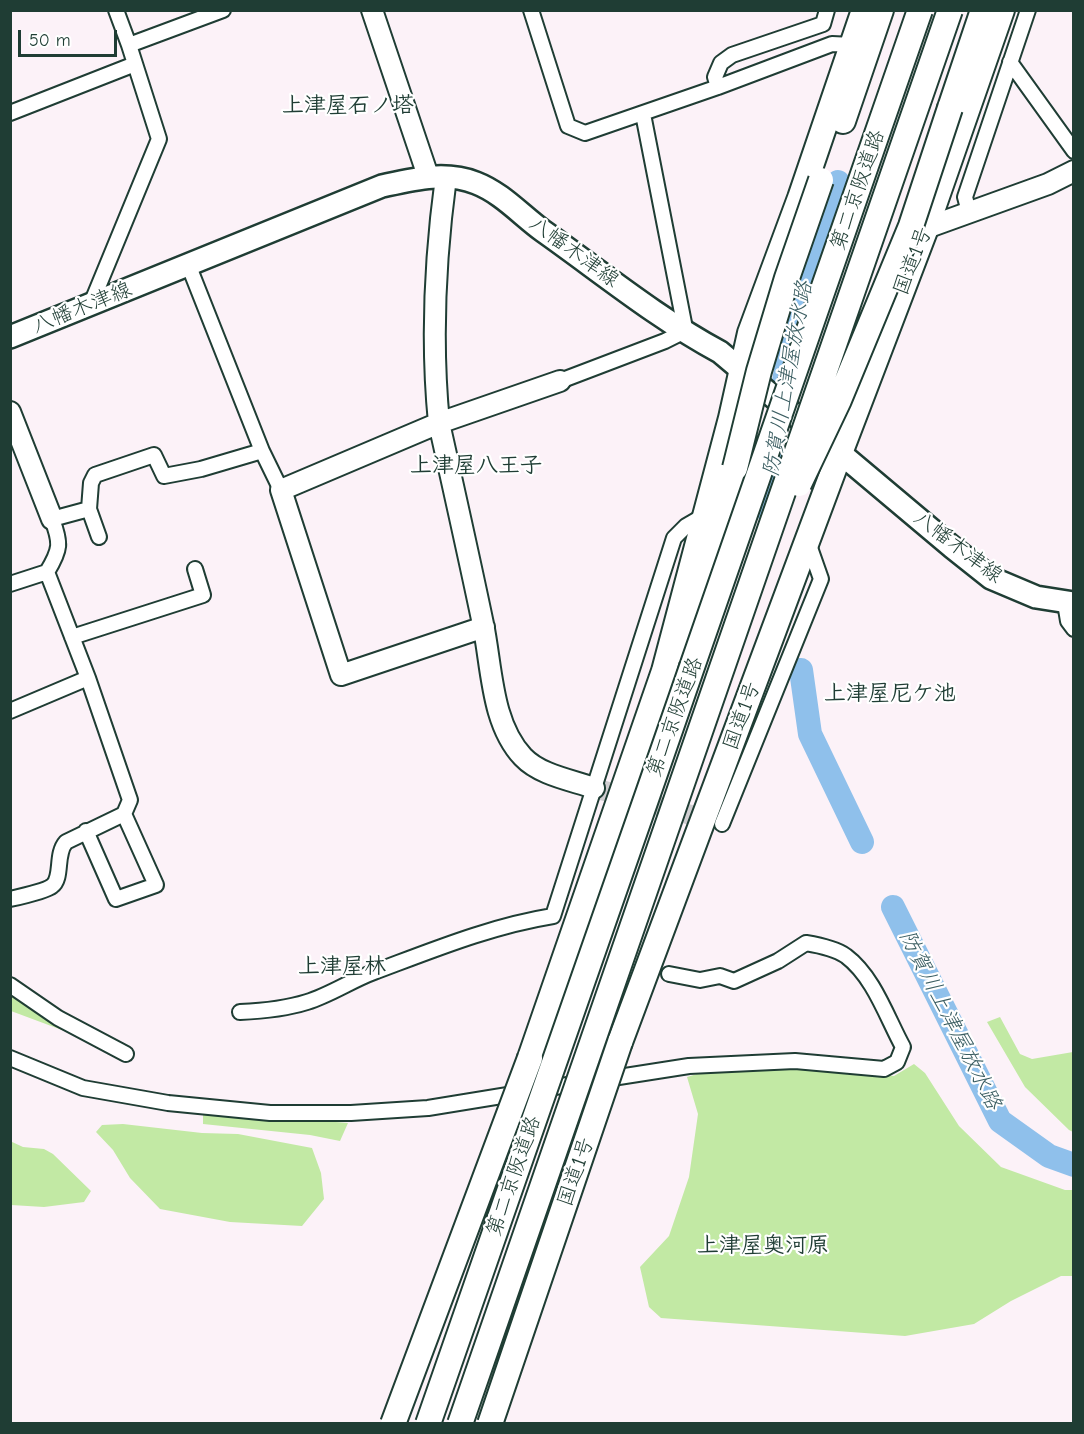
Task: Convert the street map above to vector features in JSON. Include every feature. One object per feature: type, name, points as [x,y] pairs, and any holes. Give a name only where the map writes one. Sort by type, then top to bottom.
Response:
[{"type":"highway","points":[[393,1424],[530,1058],[664,671],[731,418],[747,374],[750,333],[800,198],[864,10]]},
{"type":"highway","points":[[659,760],[759,371],[787,278],[882,10]]},
{"type":"highway","name":"第二京阪道路","points":[[428,1424],[920,10]]},
{"type":"highway","name":"第二京阪道路","points":[[460,1424],[950,10]]},
{"type":"highway","points":[[677,794],[706,730],[768,558],[839,400],[912,226],[983,10]]},
{"type":"highway","name":"国道1号","points":[[490,1424],[621,1042],[807,540],[833,447],[926,228],[1002,10]]},
{"type":"main road","name":"八幡木津線","points":[[10,337],[382,186],[437,176],[476,183],[507,201],[534,224],[683,332],[720,352],[991,578],[1036,597],[1069,603]]},
{"type":"street","points":[[91,304],[159,139],[116,10]]},
{"type":"street","points":[[129,45],[223,10]]},
{"type":"street","points":[[372,10],[437,176],[439,226],[435,301],[439,423],[484,627],[498,708],[504,729],[524,759],[538,768],[594,788]]},
{"type":"street","points":[[531,10],[568,126],[585,133],[718,87],[832,44],[852,45]]},
{"type":"street","points":[[718,87],[715,77],[721,63],[732,55],[823,24],[827,10]]},
{"type":"street","points":[[969,212],[966,197],[1028,10]]},
{"type":"street","points":[[1010,62],[1074,151]]},
{"type":"street","points":[[10,113],[135,64]]},
{"type":"street","points":[[280,490],[439,423],[560,381],[683,332],[684,323],[643,114]]},
{"type":"street","points":[[926,228],[1048,184],[1074,171]]},
{"type":"street","points":[[188,264],[262,451],[280,490],[341,675],[484,627]]},
{"type":"street","points":[[10,584],[47,572],[57,556],[59,538],[11,414]]},
{"type":"street","points":[[99,537],[88,509],[90,483],[96,475],[154,455],[164,476],[201,469],[262,451]]},
{"type":"street","points":[[52,519],[88,509]]},
{"type":"street","points":[[240,1012],[269,1011],[309,1001],[372,973],[484,932],[553,916],[674,538],[686,526],[705,515]]},
{"type":"street","points":[[722,824],[821,579],[807,540]]},
{"type":"street","points":[[72,637],[203,595],[195,569]]},
{"type":"street","points":[[10,899],[51,886],[57,879],[61,848],[66,842],[124,814],[130,800],[88,678],[47,572]]},
{"type":"street","points":[[1069,603],[1068,621],[1074,629]]},
{"type":"street","points":[[10,711],[88,678]]},
{"type":"street","points":[[86,831],[116,899],[156,885],[124,814]]},
{"type":"street","points":[[10,1058],[83,1088],[168,1102],[270,1113],[351,1113],[428,1108],[689,1066],[795,1060],[884,1069],[897,1062],[903,1047],[867,978],[845,956],[815,945],[806,943],[778,961],[734,981],[720,976],[700,980],[669,974]]},
{"type":"street","points":[[10,985],[58,1018],[126,1054]]},
{"type":"green space","points":[[11,989],[86,1039],[11,1011]]},
{"type":"green space","points":[[1000,1017],[1020,1054],[1032,1059],[1073,1052],[1073,1132],[1025,1087],[987,1022]]},
{"type":"green space","points":[[914,1064],[925,1073],[959,1126],[1001,1167],[1065,1190],[1073,1190],[1073,1276],[1061,1276],[1011,1301],[974,1324],[905,1336],[661,1318],[649,1307],[640,1267],[669,1236],[689,1177],[698,1114],[687,1077],[710,1070],[808,1069],[894,1076]]},
{"type":"green space","points":[[203,1111],[348,1123],[340,1141],[310,1135],[203,1124]]},
{"type":"green space","points":[[123,1124],[202,1133],[238,1134],[312,1148],[321,1173],[324,1199],[302,1226],[230,1222],[160,1209],[130,1178],[113,1150],[96,1132],[102,1125]]},
{"type":"green space","points":[[10,1141],[23,1147],[44,1149],[53,1154],[91,1191],[84,1202],[44,1207],[11,1205]]},
{"type":"waterway","name":"防賀川上津屋放水路","points":[[783,387],[799,294],[838,182]]},
{"type":"waterway","name":"防賀川上津屋放水路","points":[[767,510],[772,451]]},
{"type":"waterway","name":"防賀川上津屋放水路","points":[[801,670],[810,734],[862,842]]},
{"type":"waterway","name":"防賀川上津屋放水路","points":[[893,907],[1000,1121],[1049,1156],[1074,1165]]},
{"type":"tunnel","points":[[594,788],[716,822]]},
{"type":"district","name":"上津屋石ノ塔","points":[[348,106]]},
{"type":"district","name":"上津屋八王子","points":[[476,466]]},
{"type":"district","name":"上津屋尼ケ池","points":[[890,694]]},
{"type":"district","name":"上津屋林","points":[[342,967]]},
{"type":"district","name":"上津屋奥河原","points":[[763,1246]]}]
